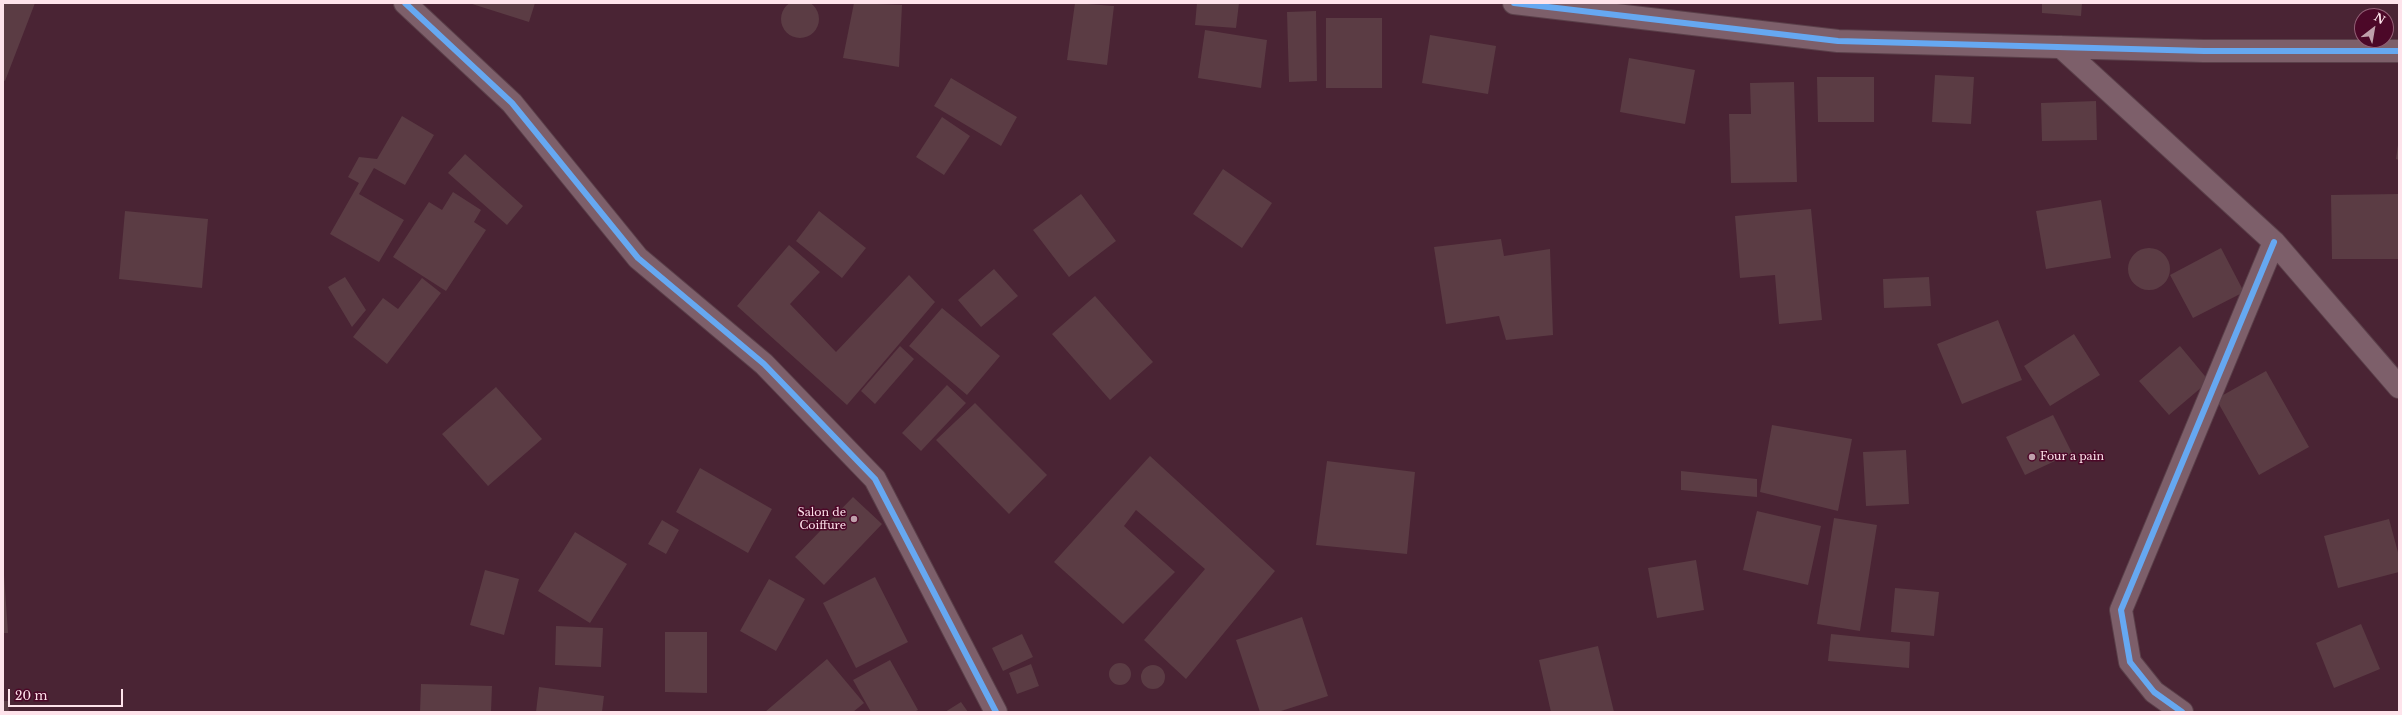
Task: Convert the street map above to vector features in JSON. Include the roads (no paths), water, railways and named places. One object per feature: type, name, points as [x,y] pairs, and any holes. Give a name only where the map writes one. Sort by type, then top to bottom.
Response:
[{"type":"street","points":[[405,3],[512,103],[638,258],[764,364],[874,479],[996,712]]},
{"type":"street","points":[[1514,3],[1838,40],[2204,51],[2399,51]]},
{"type":"street","points":[[2061,47],[2274,242],[2399,387]]},
{"type":"street","points":[[2182,712],[2154,692],[2130,662],[2121,610],[2274,242]]},
{"type":"place","name":"Four a pain","points":[[2032,457]]},
{"type":"place","name":"Salon de Coiffure","points":[[854,519]]}]
